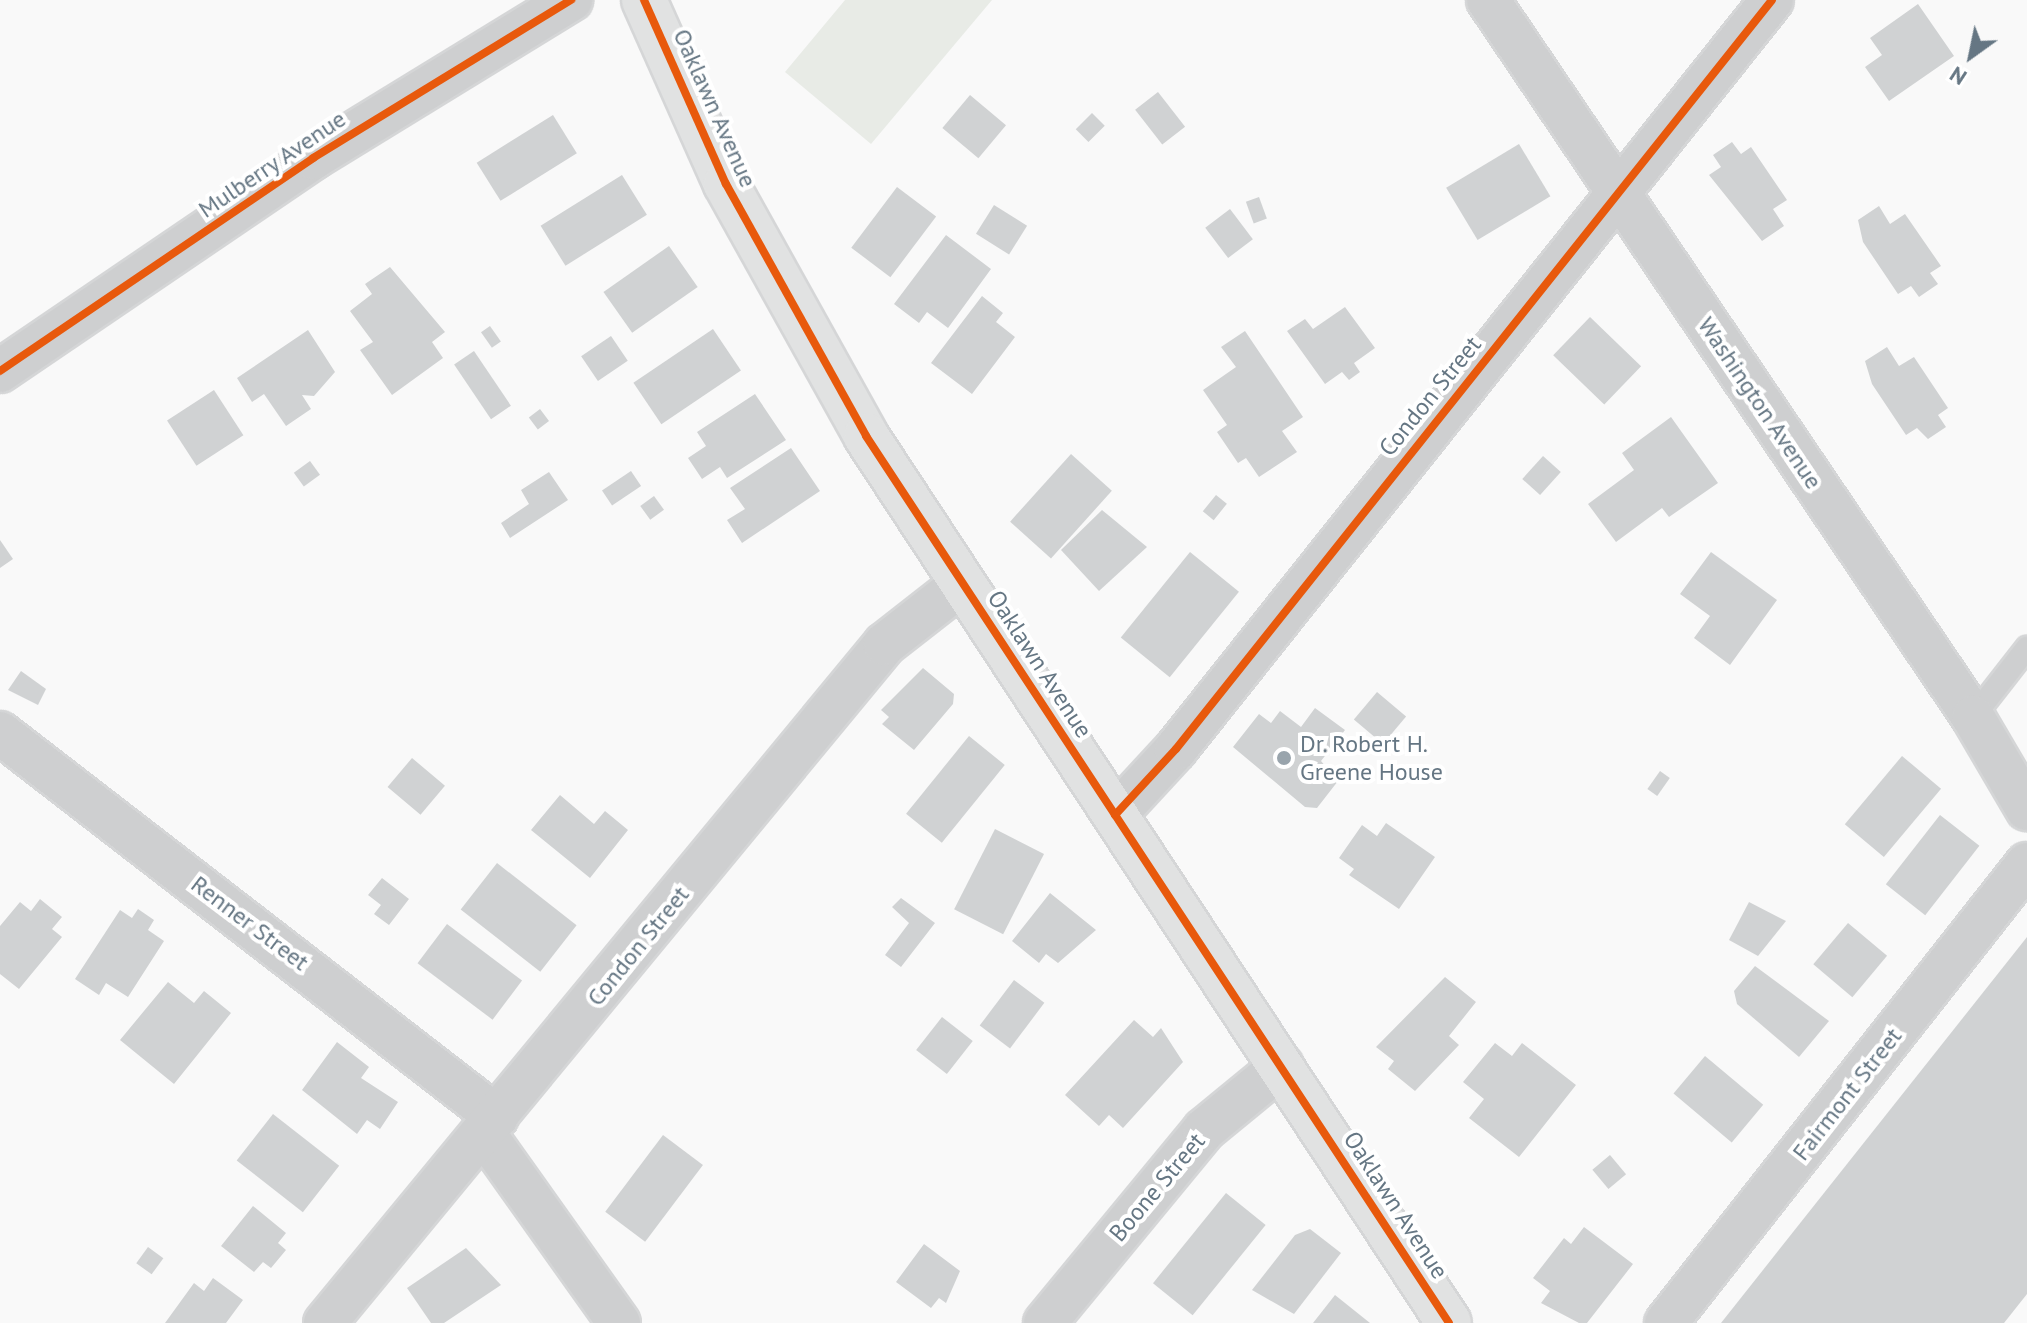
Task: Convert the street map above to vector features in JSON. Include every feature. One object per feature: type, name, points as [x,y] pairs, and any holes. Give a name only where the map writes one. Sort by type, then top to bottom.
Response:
[{"type":"street","name":"Mulberry Avenue","points":[[0,371],[313,158],[571,0]]},
{"type":"street","name":"Oaklawn Avenue","points":[[644,0],[792,312],[963,583],[1449,1323]]},
{"type":"street","name":"Washington Avenue","points":[[1488,0],[1973,717],[2027,809]]},
{"type":"street","name":"Condon Street","points":[[1115,815],[1176,749],[1772,0]]},
{"type":"street","name":"Condon Street","points":[[325,1323],[885,644],[963,583]]},
{"type":"street","name":"Renner Street","points":[[0,733],[491,1125],[619,1323]]},
{"type":"street","name":"Fairmont Street","points":[[1666,1323],[2027,864]]},
{"type":"street","name":"Boone Street","points":[[1045,1323],[1204,1130],[1282,1066]]},
{"type":"lane","points":[[1973,717],[2027,648]]},
{"type":"shaded area","points":[[845,0],[992,0],[871,144],[785,72]]},
{"type":"building","points":[[1918,4],[1954,56],[1889,101],[1865,67],[1882,55],[1870,38]]},
{"type":"building","points":[[1158,92],[1185,127],[1162,145],[1135,110]]},
{"type":"building","points":[[970,95],[1006,125],[978,158],[942,128]]},
{"type":"building","points":[[1092,113],[1105,126],[1088,142],[1076,129]]},
{"type":"building","points":[[553,115],[577,153],[501,201],[477,163]]},
{"type":"building","points":[[1732,142],[1741,154],[1751,147],[1787,200],[1773,209],[1784,226],[1762,241],[1709,175],[1721,167],[1713,155]]},
{"type":"building","points":[[1519,144],[1550,196],[1478,240],[1446,188]]},
{"type":"building","points":[[622,175],[647,215],[565,266],[541,226]]},
{"type":"building","points":[[897,187],[936,216],[890,277],[851,248]]},
{"type":"building","points":[[1259,197],[1267,219],[1254,223],[1246,202]]},
{"type":"building","points":[[994,205],[1027,226],[1009,255],[976,234]]},
{"type":"building","points":[[1879,206],[1890,224],[1905,214],[1941,266],[1930,273],[1938,284],[1919,297],[1911,286],[1898,294],[1863,242],[1858,220]]},
{"type":"building","points":[[1230,209],[1253,239],[1228,258],[1205,228]]},
{"type":"building","points":[[946,235],[991,269],[948,328],[927,312],[919,323],[894,304]]},
{"type":"building","points":[[669,246],[698,287],[632,333],[603,292]]},
{"type":"building","points":[[390,267],[445,332],[432,342],[443,358],[392,395],[360,350],[373,342],[350,311],[372,294],[365,284]]},
{"type":"building","points":[[982,296],[1003,313],[996,322],[1015,337],[972,394],[931,363]]},
{"type":"building","points":[[1345,307],[1375,348],[1354,363],[1360,372],[1349,380],[1342,372],[1325,384],[1287,331],[1305,319],[1313,329]]},
{"type":"building","points":[[1590,317],[1641,366],[1604,404],[1553,355]]},
{"type":"building","points":[[490,326],[501,342],[492,348],[481,332]]},
{"type":"building","points":[[713,329],[741,370],[661,424],[633,383]]},
{"type":"building","points":[[308,330],[335,372],[314,396],[302,395],[311,409],[286,426],[264,394],[252,402],[237,378]]},
{"type":"building","points":[[1245,331],[1303,417],[1282,431],[1297,452],[1259,477],[1246,458],[1238,463],[1217,432],[1227,425],[1203,390],[1236,367],[1221,347]]},
{"type":"building","points":[[611,336],[628,361],[598,381],[581,356]]},
{"type":"building","points":[[1887,347],[1899,366],[1914,357],[1948,408],[1938,415],[1946,427],[1928,439],[1917,428],[1906,435],[1872,384],[1865,361]]},
{"type":"building","points":[[474,351],[511,406],[491,419],[454,364]]},
{"type":"building","points":[[214,390],[243,435],[196,466],[167,420]]},
{"type":"building","points":[[755,394],[786,440],[727,478],[720,467],[702,479],[688,458],[706,446],[697,432]]},
{"type":"building","points":[[540,409],[549,421],[538,429],[529,417]]},
{"type":"building","points":[[1671,417],[1718,483],[1669,517],[1662,508],[1616,542],[1588,504],[1634,470],[1622,453]]},
{"type":"building","points":[[791,448],[820,491],[742,543],[727,520],[745,509],[730,488]]},
{"type":"building","points":[[1071,454],[1112,491],[1051,558],[1010,522]]},
{"type":"building","points":[[1543,456],[1561,472],[1540,495],[1522,479]]},
{"type":"building","points":[[310,461],[320,475],[304,487],[294,473]]},
{"type":"building","points":[[631,471],[641,486],[612,505],[602,491]]},
{"type":"building","points":[[549,472],[568,500],[510,538],[501,523],[529,504],[521,490]]},
{"type":"building","points":[[1216,495],[1227,504],[1214,520],[1203,511]]},
{"type":"building","points":[[654,496],[664,510],[650,520],[640,506]]},
{"type":"building","points":[[1102,510],[1147,547],[1099,591],[1061,550]]},
{"type":"building","points":[[0,540],[13,559],[0,568]]},
{"type":"building","points":[[1190,552],[1239,592],[1170,677],[1121,637]]},
{"type":"building","points":[[1711,552],[1777,600],[1730,665],[1694,638],[1710,616],[1680,594]]},
{"type":"building","points":[[923,668],[954,694],[953,704],[914,750],[882,724],[889,717],[881,710]]},
{"type":"building","points":[[21,671],[46,689],[38,705],[8,690]]},
{"type":"building","points":[[1377,692],[1406,716],[1383,744],[1354,720]]},
{"type":"building","name":"Dr. Robert H. Greene House","points":[[1315,708],[1345,730],[1321,761],[1338,781],[1317,808],[1305,807],[1233,747],[1259,714],[1271,723],[1280,711],[1301,727]]},
{"type":"building","points":[[969,736],[1005,765],[942,843],[906,814]]},
{"type":"building","points":[[1902,756],[1941,789],[1884,857],[1845,824]]},
{"type":"building","points":[[412,758],[445,786],[421,815],[388,787]]},
{"type":"building","points":[[1660,771],[1670,778],[1657,796],[1647,789]]},
{"type":"building","points":[[560,795],[594,824],[605,811],[628,830],[590,878],[531,830]]},
{"type":"building","points":[[1940,815],[1979,846],[1925,915],[1886,884]]},
{"type":"building","points":[[1386,823],[1435,857],[1399,909],[1349,875],[1354,869],[1339,858],[1362,825],[1377,836]]},
{"type":"building","points":[[995,829],[1044,854],[1003,934],[954,909]]},
{"type":"building","points":[[497,863],[577,925],[540,972],[461,909]]},
{"type":"building","points":[[382,878],[409,899],[389,925],[374,914],[381,905],[368,895]]},
{"type":"building","points":[[1050,893],[1096,930],[1058,963],[1046,954],[1039,963],[1012,941]]},
{"type":"building","points":[[901,898],[935,923],[901,967],[885,955],[909,923],[892,907]]},
{"type":"building","points":[[40,899],[62,917],[52,929],[62,937],[19,989],[0,974],[0,926],[20,902],[31,911]]},
{"type":"building","points":[[1749,902],[1786,921],[1758,956],[1729,940]]},
{"type":"building","points":[[138,909],[154,920],[148,930],[164,941],[128,997],[106,983],[99,995],[75,979],[120,910],[132,918]]},
{"type":"building","points":[[1848,923],[1887,956],[1852,997],[1813,964]]},
{"type":"building","points":[[447,924],[522,981],[493,1020],[418,963]]},
{"type":"building","points":[[2027,937],[2027,1294],[2004,1323],[1721,1323]]},
{"type":"building","points":[[1755,966],[1829,1021],[1799,1057],[1737,1004],[1734,991]]},
{"type":"building","points":[[1445,977],[1476,1002],[1449,1036],[1459,1045],[1415,1091],[1388,1069],[1394,1061],[1376,1047]]},
{"type":"building","points":[[1014,980],[1044,1003],[1010,1048],[980,1026]]},
{"type":"building","points":[[168,982],[194,1003],[204,991],[231,1013],[174,1084],[120,1040]]},
{"type":"building","points":[[942,1017],[973,1041],[947,1074],[916,1050]]},
{"type":"building","points":[[1134,1020],[1153,1037],[1161,1028],[1183,1062],[1123,1128],[1109,1115],[1099,1126],[1065,1095]]},
{"type":"building","points":[[337,1042],[369,1067],[361,1078],[398,1102],[380,1129],[367,1120],[357,1134],[302,1090]]},
{"type":"building","points":[[1495,1043],[1512,1056],[1522,1043],[1576,1085],[1519,1157],[1469,1118],[1484,1099],[1463,1082]]},
{"type":"building","points":[[1705,1056],[1763,1105],[1732,1142],[1674,1094]]},
{"type":"building","points":[[273,1114],[339,1166],[303,1212],[237,1160]]},
{"type":"building","points":[[663,1135],[703,1165],[645,1242],[605,1212]]},
{"type":"building","points":[[1610,1155],[1626,1174],[1608,1189],[1592,1170]]},
{"type":"building","points":[[1226,1193],[1266,1225],[1193,1315],[1153,1283]]},
{"type":"building","points":[[253,1206],[286,1233],[278,1243],[286,1250],[271,1268],[263,1262],[254,1272],[221,1246]]},
{"type":"building","points":[[1584,1227],[1633,1264],[1587,1323],[1579,1323],[1541,1303],[1550,1291],[1533,1278],[1564,1238],[1571,1244]]},
{"type":"building","points":[[1310,1229],[1341,1253],[1294,1314],[1252,1290],[1295,1235]]},
{"type":"building","points":[[924,1244],[960,1271],[946,1303],[939,1298],[931,1308],[896,1282]]},
{"type":"building","points":[[148,1247],[163,1258],[152,1274],[136,1263]]},
{"type":"building","points":[[466,1248],[501,1285],[444,1323],[431,1323],[407,1288]]},
{"type":"building","points":[[213,1278],[243,1300],[226,1323],[165,1323],[194,1283],[204,1291]]},
{"type":"building","points":[[1335,1295],[1370,1323],[1313,1323]]},
{"type":"cycle path","points":[[0,371],[313,158],[571,0]]},
{"type":"cycle path","points":[[644,0],[726,184],[866,436],[1449,1323]]},
{"type":"cycle path","points":[[1115,815],[1176,749],[1772,0]]},
{"type":"place","name":"Dr. Robert H. Greene House","points":[[1284,758]]}]
